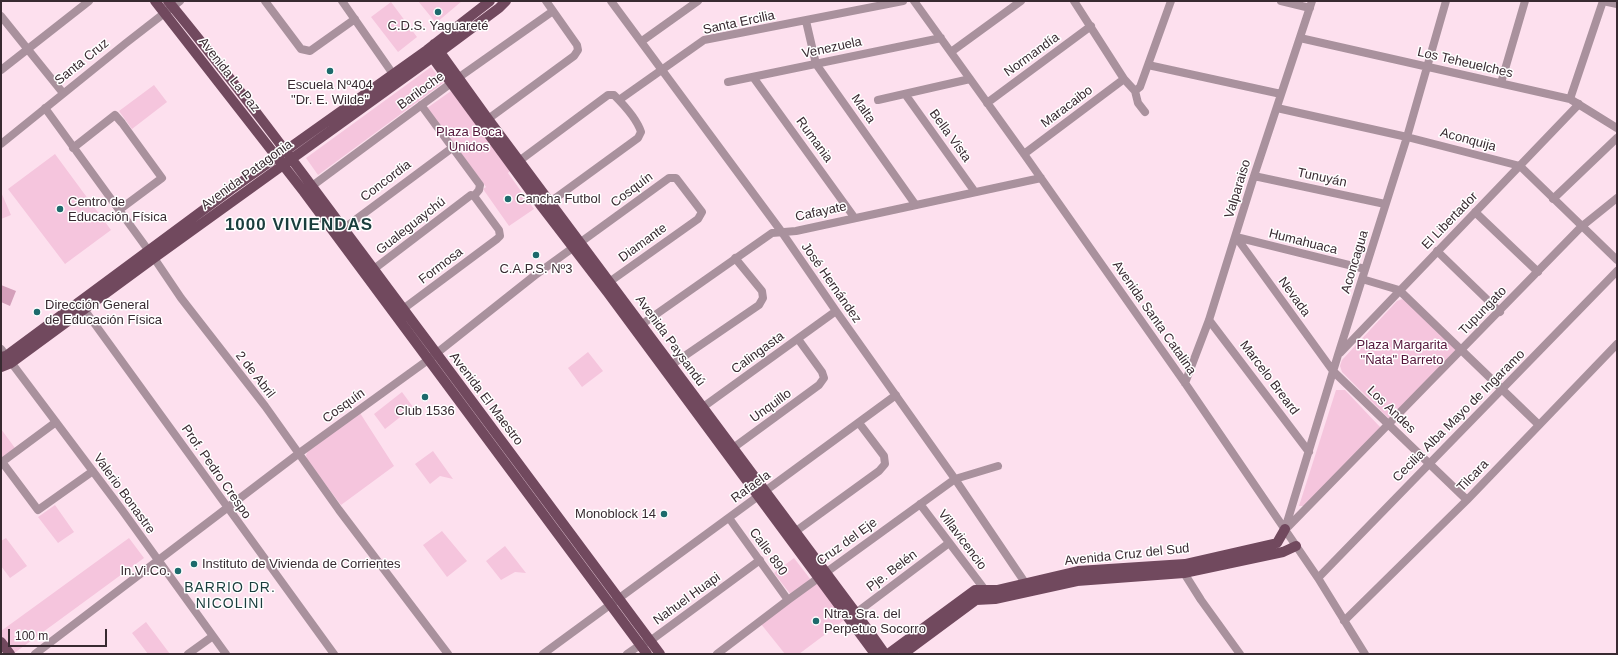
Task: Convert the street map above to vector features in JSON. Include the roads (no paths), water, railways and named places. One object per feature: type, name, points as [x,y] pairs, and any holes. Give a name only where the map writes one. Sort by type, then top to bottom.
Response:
[{"type":"main road","name":"Avenida La Paz","points":[[155,1],[172,5],[289,155]]},
{"type":"main road","name":"Avenida Patagonia","points":[[1,367],[5,356],[81,306],[433,51],[490,1]]},
{"type":"main road","name":"Avenida Patagonia","points":[[289,155],[394,74],[433,51],[499,8],[506,1]]},
{"type":"main road","name":"Avenida La Paz","points":[[172,5],[280,161]]},
{"type":"main road","name":"Avenida Paysandú","points":[[433,51],[699,411],[853,616],[884,654]]},
{"type":"main road","name":"Avenida El Maestro","points":[[289,155],[335,235],[395,315],[432,357],[614,601],[660,654]]},
{"type":"main road","name":"Avenida El Maestro","points":[[280,161],[344,228],[403,309],[432,357]]},
{"type":"main road","name":"Avenida Cruz del Sud","points":[[903,654],[976,600],[995,599],[1078,571],[1185,564],[1277,543],[1285,529]]},
{"type":"main road","name":"Avenida Cruz del Sud","points":[[888,654],[975,590],[997,590],[1076,581],[1184,572],[1283,552],[1296,546]]},
{"type":"main road","name":"Avenida El Maestro","points":[[614,601],[647,654]]},
{"type":"main road","name":"Avenida Paysandú","points":[[853,616],[875,654]]},
{"type":"main road","points":[[1,642],[10,654]]},
{"type":"street","points":[[1,70],[89,1]]},
{"type":"street","points":[[265,1],[301,49],[310,51],[355,19]]},
{"type":"street","points":[[342,1],[394,74]]},
{"type":"street","points":[[485,122],[574,56],[578,50],[577,45],[546,1]]},
{"type":"street","name":"José Hernández","points":[[611,1],[781,231],[955,479],[1028,587]]},
{"type":"street","points":[[642,41],[698,1]]},
{"type":"street","name":"Santa Ercilia","points":[[617,97],[662,69],[704,40],[903,1]]},
{"type":"street","name":"Avenida Santa Catalina","points":[[914,1],[1185,383],[1318,578],[1365,654]]},
{"type":"street","points":[[951,52],[1021,1]]},
{"type":"street","points":[[1074,1],[1124,79],[1135,91],[1138,103],[1144,112]]},
{"type":"street","points":[[1135,91],[1140,87],[1171,1]]},
{"type":"street","points":[[1281,1],[1311,4]]},
{"type":"street","name":"Aconcagua","points":[[1285,529],[1407,137],[1446,1]]},
{"type":"street","points":[[1501,84],[1525,1]]},
{"type":"street","points":[[1570,99],[1603,1],[1617,4]]},
{"type":"street","name":"Valparaiso","points":[[1185,383],[1209,320],[1254,176],[1311,4]]},
{"type":"street","name":"Santa Cruz","points":[[1,144],[172,5]]},
{"type":"street","name":"Bariloche","points":[[308,189],[455,80],[553,11]]},
{"type":"street","points":[[1,16],[28,48],[63,94]]},
{"type":"street","name":"Malta","points":[[806,21],[816,64],[914,204]]},
{"type":"street","name":"Normandía","points":[[987,103],[1091,26]]},
{"type":"street","name":"Venezuela","points":[[728,82],[941,38]]},
{"type":"street","name":"Los Teheuelches","points":[[1300,38],[1570,99],[1617,128]]},
{"type":"street","points":[[1148,65],[1281,94]]},
{"type":"street","name":"Rumania","points":[[753,77],[854,218]]},
{"type":"street","points":[[878,100],[970,79]]},
{"type":"street","name":"Maracaibo","points":[[1024,154],[1124,79]]},
{"type":"street","name":"Bella Vista","points":[[905,94],[975,192]]},
{"type":"street","points":[[515,163],[608,95],[617,97],[639,126],[641,132],[638,138],[546,204]]},
{"type":"street","name":"El Libertador","points":[[1338,355],[1579,104]]},
{"type":"street","points":[[421,105],[480,186],[479,190],[472,195]]},
{"type":"street","name":"2 de Abril","points":[[45,108],[181,298],[260,401],[448,654]]},
{"type":"street","name":"Aconquija","points":[[1277,108],[1407,137],[1520,166]]},
{"type":"street","points":[[73,148],[116,115],[122,123],[162,178],[119,210]]},
{"type":"street","points":[[1553,199],[1617,138]]},
{"type":"street","name":"Concordia","points":[[335,235],[452,148]]},
{"type":"street","points":[[1520,166],[1581,227],[1617,260]]},
{"type":"street","name":"Tunuyán","points":[[1254,176],[1385,204]]},
{"type":"street","name":"Diamante","points":[[606,284],[698,219],[702,212],[676,178],[669,178]]},
{"type":"street","name":"Cosquín","points":[[35,654],[298,454],[432,357],[534,276],[669,178]]},
{"type":"street","name":"Cafayate","points":[[638,328],[772,233],[781,231],[796,231],[914,204],[1040,178]]},
{"type":"street","name":"Formosa","points":[[395,315],[500,236],[499,230],[472,195]]},
{"type":"street","name":"Gualeguaychú","points":[[366,276],[472,195]]},
{"type":"street","name":"Tupungato","points":[[1285,529],[1500,312],[1581,227],[1617,198]]},
{"type":"street","points":[[1475,212],[1538,272]]},
{"type":"street","name":"Humahuaca","points":[[1236,237],[1365,269]]},
{"type":"street","name":"Nevada","points":[[1236,237],[1333,371]]},
{"type":"street","points":[[1437,251],[1500,312]]},
{"type":"street","points":[[667,368],[759,305],[763,298],[762,291],[735,258]]},
{"type":"street","name":"Cecilia Alba Mayo de Ingaramo","points":[[1318,578],[1428,463],[1617,271]]},
{"type":"street","points":[[1362,279],[1399,290],[1539,425]]},
{"type":"street","name":"Prof. Pedro Crespo","points":[[81,306],[156,408],[226,508],[334,654]]},
{"type":"street","name":"Calingasta","points":[[699,411],[836,311]]},
{"type":"street","name":"Marcelo Breard","points":[[1209,320],[1309,452]]},
{"type":"street","name":"Unquillo","points":[[730,451],[820,385],[824,378],[822,372],[798,339]]},
{"type":"street","name":"Tilcara","points":[[1344,621],[1467,500],[1617,344]]},
{"type":"street","name":"Valerio Bonastre","points":[[5,356],[93,471],[226,654]]},
{"type":"street","name":"Los Andes","points":[[1333,371],[1390,424],[1467,500]]},
{"type":"street","name":"Rafaela","points":[[544,654],[614,601],[896,395]]},
{"type":"street","points":[[56,422],[2,462],[38,510],[93,471]]},
{"type":"street","points":[[791,534],[879,471],[885,464],[884,456],[859,423]]},
{"type":"street","name":"Cruz del Eje","points":[[717,654],[822,575],[955,479],[998,466]]},
{"type":"street","name":"Villavicencio","points":[[920,504],[985,590]]},
{"type":"street","name":"Calle 890","points":[[729,518],[788,600]]},
{"type":"street","name":"Pje. Belén","points":[[853,616],[949,543]]},
{"type":"street","name":"Nahuel Huapi","points":[[627,654],[640,645],[650,641],[760,560]]},
{"type":"street","points":[[1184,572],[1201,600],[1240,654]]},
{"type":"street","points":[[188,654],[213,636]]},
{"type":"place","name":"C.D.S. Yaguareté","points":[[438,12]]},
{"type":"place","name":"Escuela Nº404 \"Dr. E. Wilde\"","points":[[330,71]]},
{"type":"place","name":"Cancha Futbol","points":[[508,199]]},
{"type":"place","name":"Centro de Educación Física","points":[[60,209]]},
{"type":"place","name":"C.A.P.S. Nº3","points":[[536,255]]},
{"type":"place","name":"Dirección General de Educación Física","points":[[37,312]]},
{"type":"place","name":"Club 1536","points":[[425,397]]},
{"type":"place","name":"Monoblock 14","points":[[664,514]]},
{"type":"place","name":"Instituto de Vivienda de Corrientes","points":[[194,564]]},
{"type":"place","name":"In.Vi.Co.","points":[[178,571]]},
{"type":"place","name":"Ntra. Sra. del Perpetuo Socorro","points":[[816,621]]},
{"type":"district","name":"1000 VIVIENDAS","points":[[299,225]]},
{"type":"district","name":"BARRIO DR. NICOLINI","points":[[230,596]]},
{"type":"park label","name":"Plaza Boca Unidos","points":[[469,140]]},
{"type":"park label","name":"Plaza Margarita \"Ñata\" Barreto","points":[[1402,352]]}]
